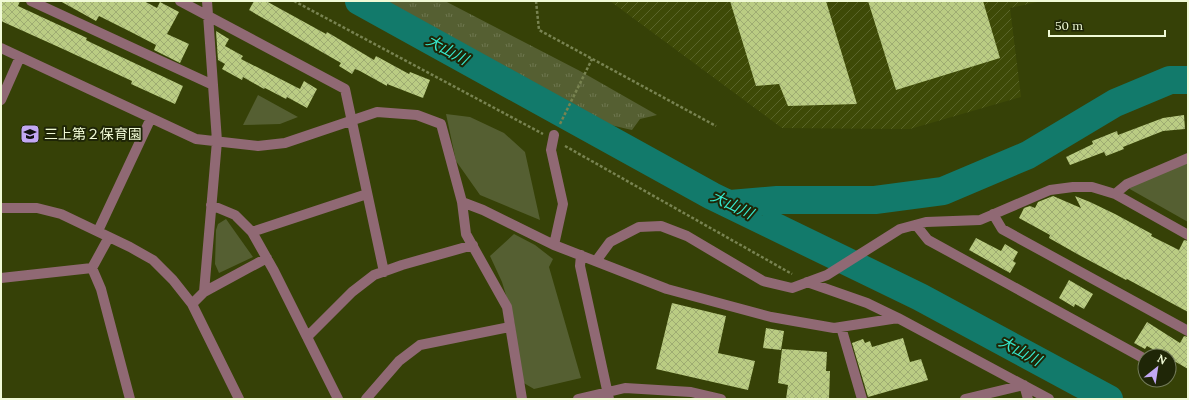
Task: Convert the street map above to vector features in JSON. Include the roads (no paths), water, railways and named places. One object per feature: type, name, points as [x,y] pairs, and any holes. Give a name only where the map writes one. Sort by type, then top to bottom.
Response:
[{"type":"street","points":[[31,1],[213,85]]},
{"type":"street","points":[[180,1],[345,89],[384,272]]},
{"type":"street","points":[[204,292],[217,142],[207,1]]},
{"type":"street","points":[[1,48],[196,139],[258,146],[285,143],[377,112],[417,115],[441,124],[462,202],[466,234],[507,307],[522,399]]},
{"type":"street","points":[[1,100],[20,57]]},
{"type":"street","points":[[98,231],[151,118]]},
{"type":"street","points":[[554,135],[550,150],[563,204],[554,245]]},
{"type":"street","points":[[1115,194],[1127,184],[1188,158]]},
{"type":"street","points":[[596,261],[610,242],[638,227],[661,226],[687,236],[763,281],[792,288],[827,275],[900,229],[926,222],[980,220],[1050,190],[1073,187],[1092,187],[1115,194],[1188,235]]},
{"type":"street","points":[[252,232],[367,194]]},
{"type":"street","points":[[462,202],[483,210],[554,245],[667,289],[771,317],[834,328],[898,318]]},
{"type":"street","points":[[211,205],[235,215],[252,232],[267,258],[338,399]]},
{"type":"street","points":[[1,208],[37,208],[61,214],[130,246],[153,260],[174,280],[192,304],[239,399]]},
{"type":"street","points":[[993,214],[1002,229],[1188,331]]},
{"type":"street","points":[[916,225],[928,240],[1137,356]]},
{"type":"street","points":[[92,268],[109,237]]},
{"type":"street","points":[[307,337],[352,292],[374,275],[402,265],[473,245]]},
{"type":"street","points":[[581,255],[580,266],[608,396]]},
{"type":"street","points":[[192,304],[204,292],[267,258]]},
{"type":"street","points":[[1,278],[92,268]]},
{"type":"street","points":[[92,268],[101,289],[130,399]]},
{"type":"street","points":[[807,282],[867,303],[1050,399]]},
{"type":"street","points":[[366,399],[399,361],[420,345],[510,327]]},
{"type":"street","points":[[841,327],[862,399]]},
{"type":"street","points":[[965,399],[1024,385]]},
{"type":"street","points":[[1024,385],[1028,399]]},
{"type":"street","points":[[578,399],[608,396],[625,388],[721,399]]},
{"type":"waterway","name":"大山川","points":[[359,1],[712,196],[920,297],[1109,399]]},
{"type":"waterway","points":[[730,204],[777,200],[875,200],[943,191],[1028,155],[1115,103],[1170,80],[1188,80]]},
{"type":"place","name":"三上第２保育園","points":[[30,134]]}]
